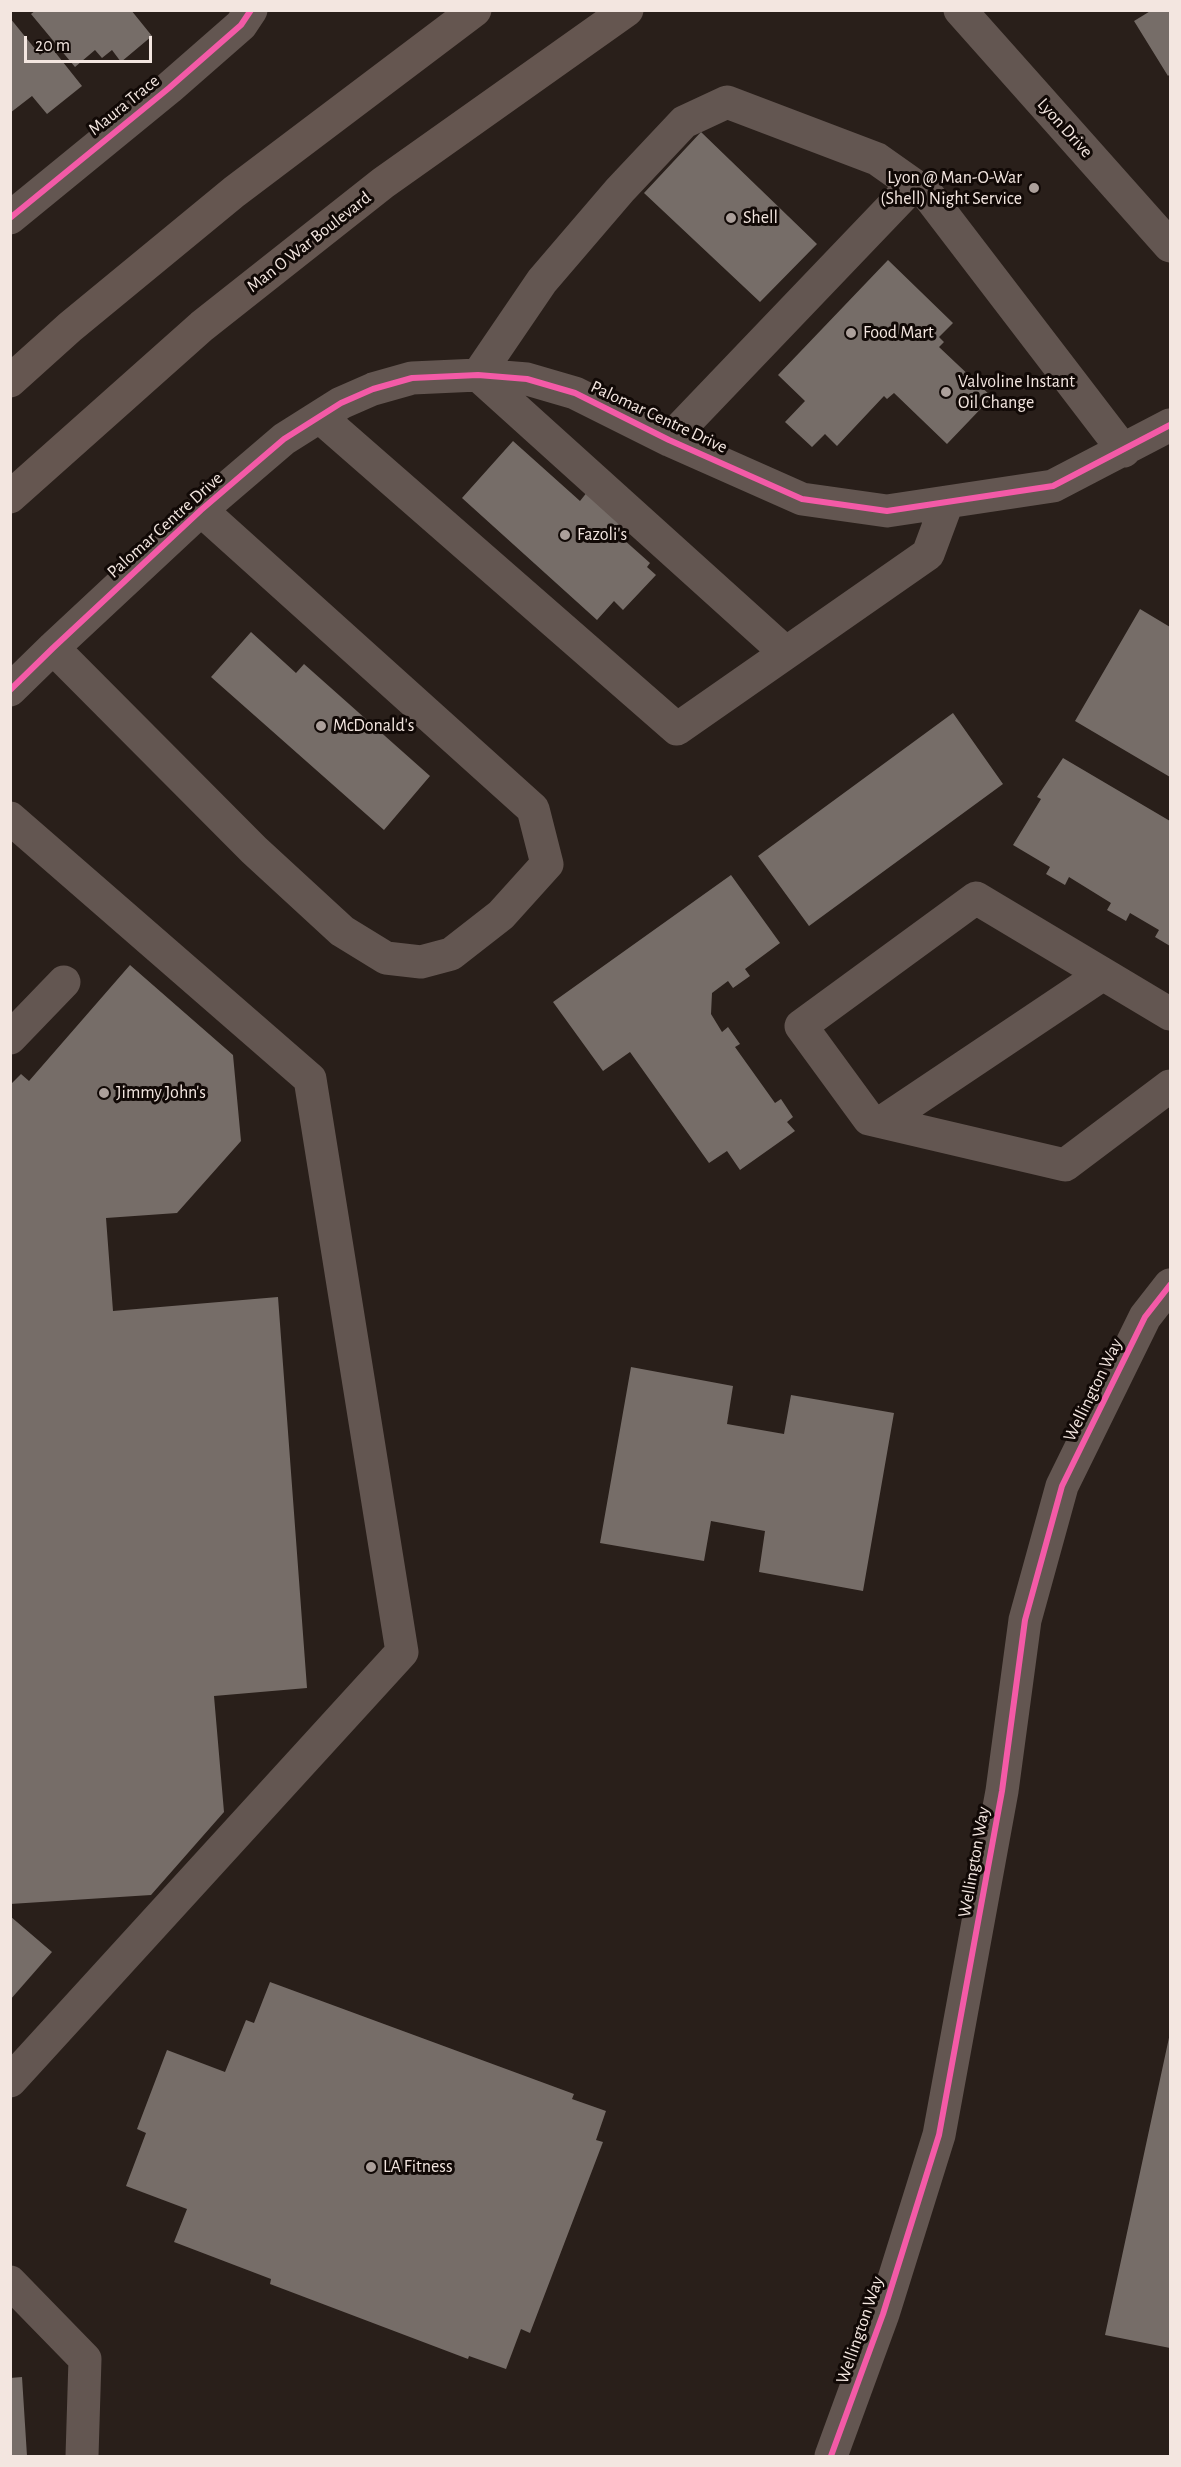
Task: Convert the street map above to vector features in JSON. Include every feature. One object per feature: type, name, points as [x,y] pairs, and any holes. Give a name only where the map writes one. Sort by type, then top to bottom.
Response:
[{"type":"main road","points":[[10,381],[70,327],[234,192],[475,10]]},
{"type":"main road","name":"Man O War Boulevard","points":[[10,497],[202,326],[374,190],[627,10]]},
{"type":"street","name":"Maura Trace","points":[[10,218],[169,88],[242,25],[252,10]]},
{"type":"street","name":"Lyon Drive","points":[[960,10],[1170,246]]},
{"type":"street","points":[[786,653],[478,375],[542,281],[620,190],[684,122],[727,102],[877,159],[928,195],[1124,451]]},
{"type":"street","points":[[669,440],[913,185]]},
{"type":"street","name":"Palomar Centre Drive","points":[[10,690],[201,510],[284,440],[352,398],[412,378],[478,375],[527,378],[575,393],[669,440],[802,499],[887,511],[1053,486],[1170,425]]},
{"type":"street","points":[[320,417],[676,729],[928,554],[947,503]]},
{"type":"street","points":[[53,648],[254,850],[342,932],[386,958],[421,963],[451,954],[501,915],[547,864],[533,809],[201,510]]},
{"type":"street","points":[[10,818],[310,1079],[402,1652],[10,2081]]},
{"type":"street","points":[[1170,1014],[975,898],[801,1026],[869,1119],[1065,1165],[1170,1086]]},
{"type":"street","points":[[882,1122],[1103,974]]},
{"type":"street","points":[[10,1038],[64,982]]},
{"type":"street","name":"Wellington Way","points":[[831,2457],[883,2314],[939,2135],[1002,1791],[1025,1620],[1062,1486],[1145,1317],[1170,1285]]},
{"type":"street","points":[[10,2282],[85,2359],[82,2457]]},
{"type":"building","points":[[36,10],[131,10],[152,36],[121,62],[112,50],[102,58],[95,50],[75,67],[31,14]]},
{"type":"building","points":[[1152,10],[1170,10],[1170,74],[1168,76],[1134,21]]},
{"type":"building","points":[[10,18],[40,55],[51,47],[82,86],[47,114],[32,96],[10,113]]},
{"type":"building","name":"Shell","points":[[701,132],[817,244],[760,302],[644,193]]},
{"type":"building","points":[[888,260],[953,323],[939,337],[944,342],[939,347],[992,397],[947,444],[894,393],[887,399],[884,396],[837,446],[825,434],[812,447],[785,422],[805,401],[778,375]]},
{"type":"building","name":"Fazoli's","points":[[513,441],[580,501],[588,491],[631,530],[623,539],[650,563],[647,567],[656,575],[623,610],[614,601],[597,620],[462,498]]},
{"type":"building","points":[[1140,609],[1170,627],[1170,777],[1075,721]]},
{"type":"building","name":"McDonald's","points":[[251,632],[296,673],[304,664],[430,776],[384,830],[211,677]]},
{"type":"building","points":[[953,713],[1003,784],[809,926],[758,856]]},
{"type":"building","points":[[1063,758],[1170,821],[1170,946],[1155,937],[1159,930],[1130,913],[1126,921],[1107,910],[1111,903],[1069,877],[1065,885],[1046,874],[1050,867],[1013,845],[1041,799],[1037,797]]},
{"type":"building","points":[[731,875],[780,943],[745,969],[750,976],[733,988],[728,981],[712,993],[711,1014],[722,1032],[728,1027],[740,1044],[735,1047],[775,1103],[781,1099],[793,1117],[787,1122],[795,1131],[740,1170],[727,1151],[709,1163],[630,1052],[603,1071],[553,1002]]},
{"type":"building","points":[[130,965],[233,1055],[241,1141],[177,1213],[106,1218],[113,1311],[278,1297],[307,1688],[214,1696],[224,1812],[151,1895],[10,1904],[10,1085],[21,1074],[29,1081]]},
{"type":"building","points":[[631,1367],[733,1386],[727,1424],[784,1434],[791,1395],[894,1413],[863,1591],[759,1572],[765,1531],[711,1521],[704,1561],[600,1543]]},
{"type":"building","points":[[10,1916],[52,1952],[10,2000]]},
{"type":"building","points":[[270,1982],[574,2094],[572,2099],[606,2111],[596,2140],[603,2142],[530,2333],[521,2329],[506,2369],[469,2356],[468,2359],[270,2284],[271,2279],[174,2242],[187,2209],[126,2186],[146,2133],[137,2129],[167,2050],[225,2072],[246,2020],[254,2023]]},
{"type":"building","points":[[1170,2033],[1170,2348],[1105,2335]]},
{"type":"building","points":[[22,2377],[27,2456],[10,2456],[10,2378]]},
{"type":"cycle path","points":[[10,218],[169,88],[241,25],[251,10]]},
{"type":"cycle path","points":[[10,690],[201,510],[284,439],[341,403],[373,389],[412,378],[478,375],[527,379],[575,393],[669,440],[802,499],[887,511],[1053,486],[1170,425]]},
{"type":"cycle path","points":[[831,2456],[883,2314],[939,2135],[1002,1791],[1025,1620],[1062,1486],[1145,1317],[1170,1285]]},
{"type":"place","name":"Lyon @ Man-O-War (Shell) Night Service","points":[[1034,188]]},
{"type":"place","name":"Shell","points":[[731,218]]},
{"type":"place","name":"Food Mart","points":[[851,333]]},
{"type":"place","name":"Valvoline Instant Oil Change","points":[[946,392]]},
{"type":"place","name":"Fazoli's","points":[[565,535]]},
{"type":"place","name":"McDonald's","points":[[321,726]]},
{"type":"place","name":"Jimmy John's","points":[[104,1093]]},
{"type":"place","name":"LA Fitness","points":[[371,2167]]}]
